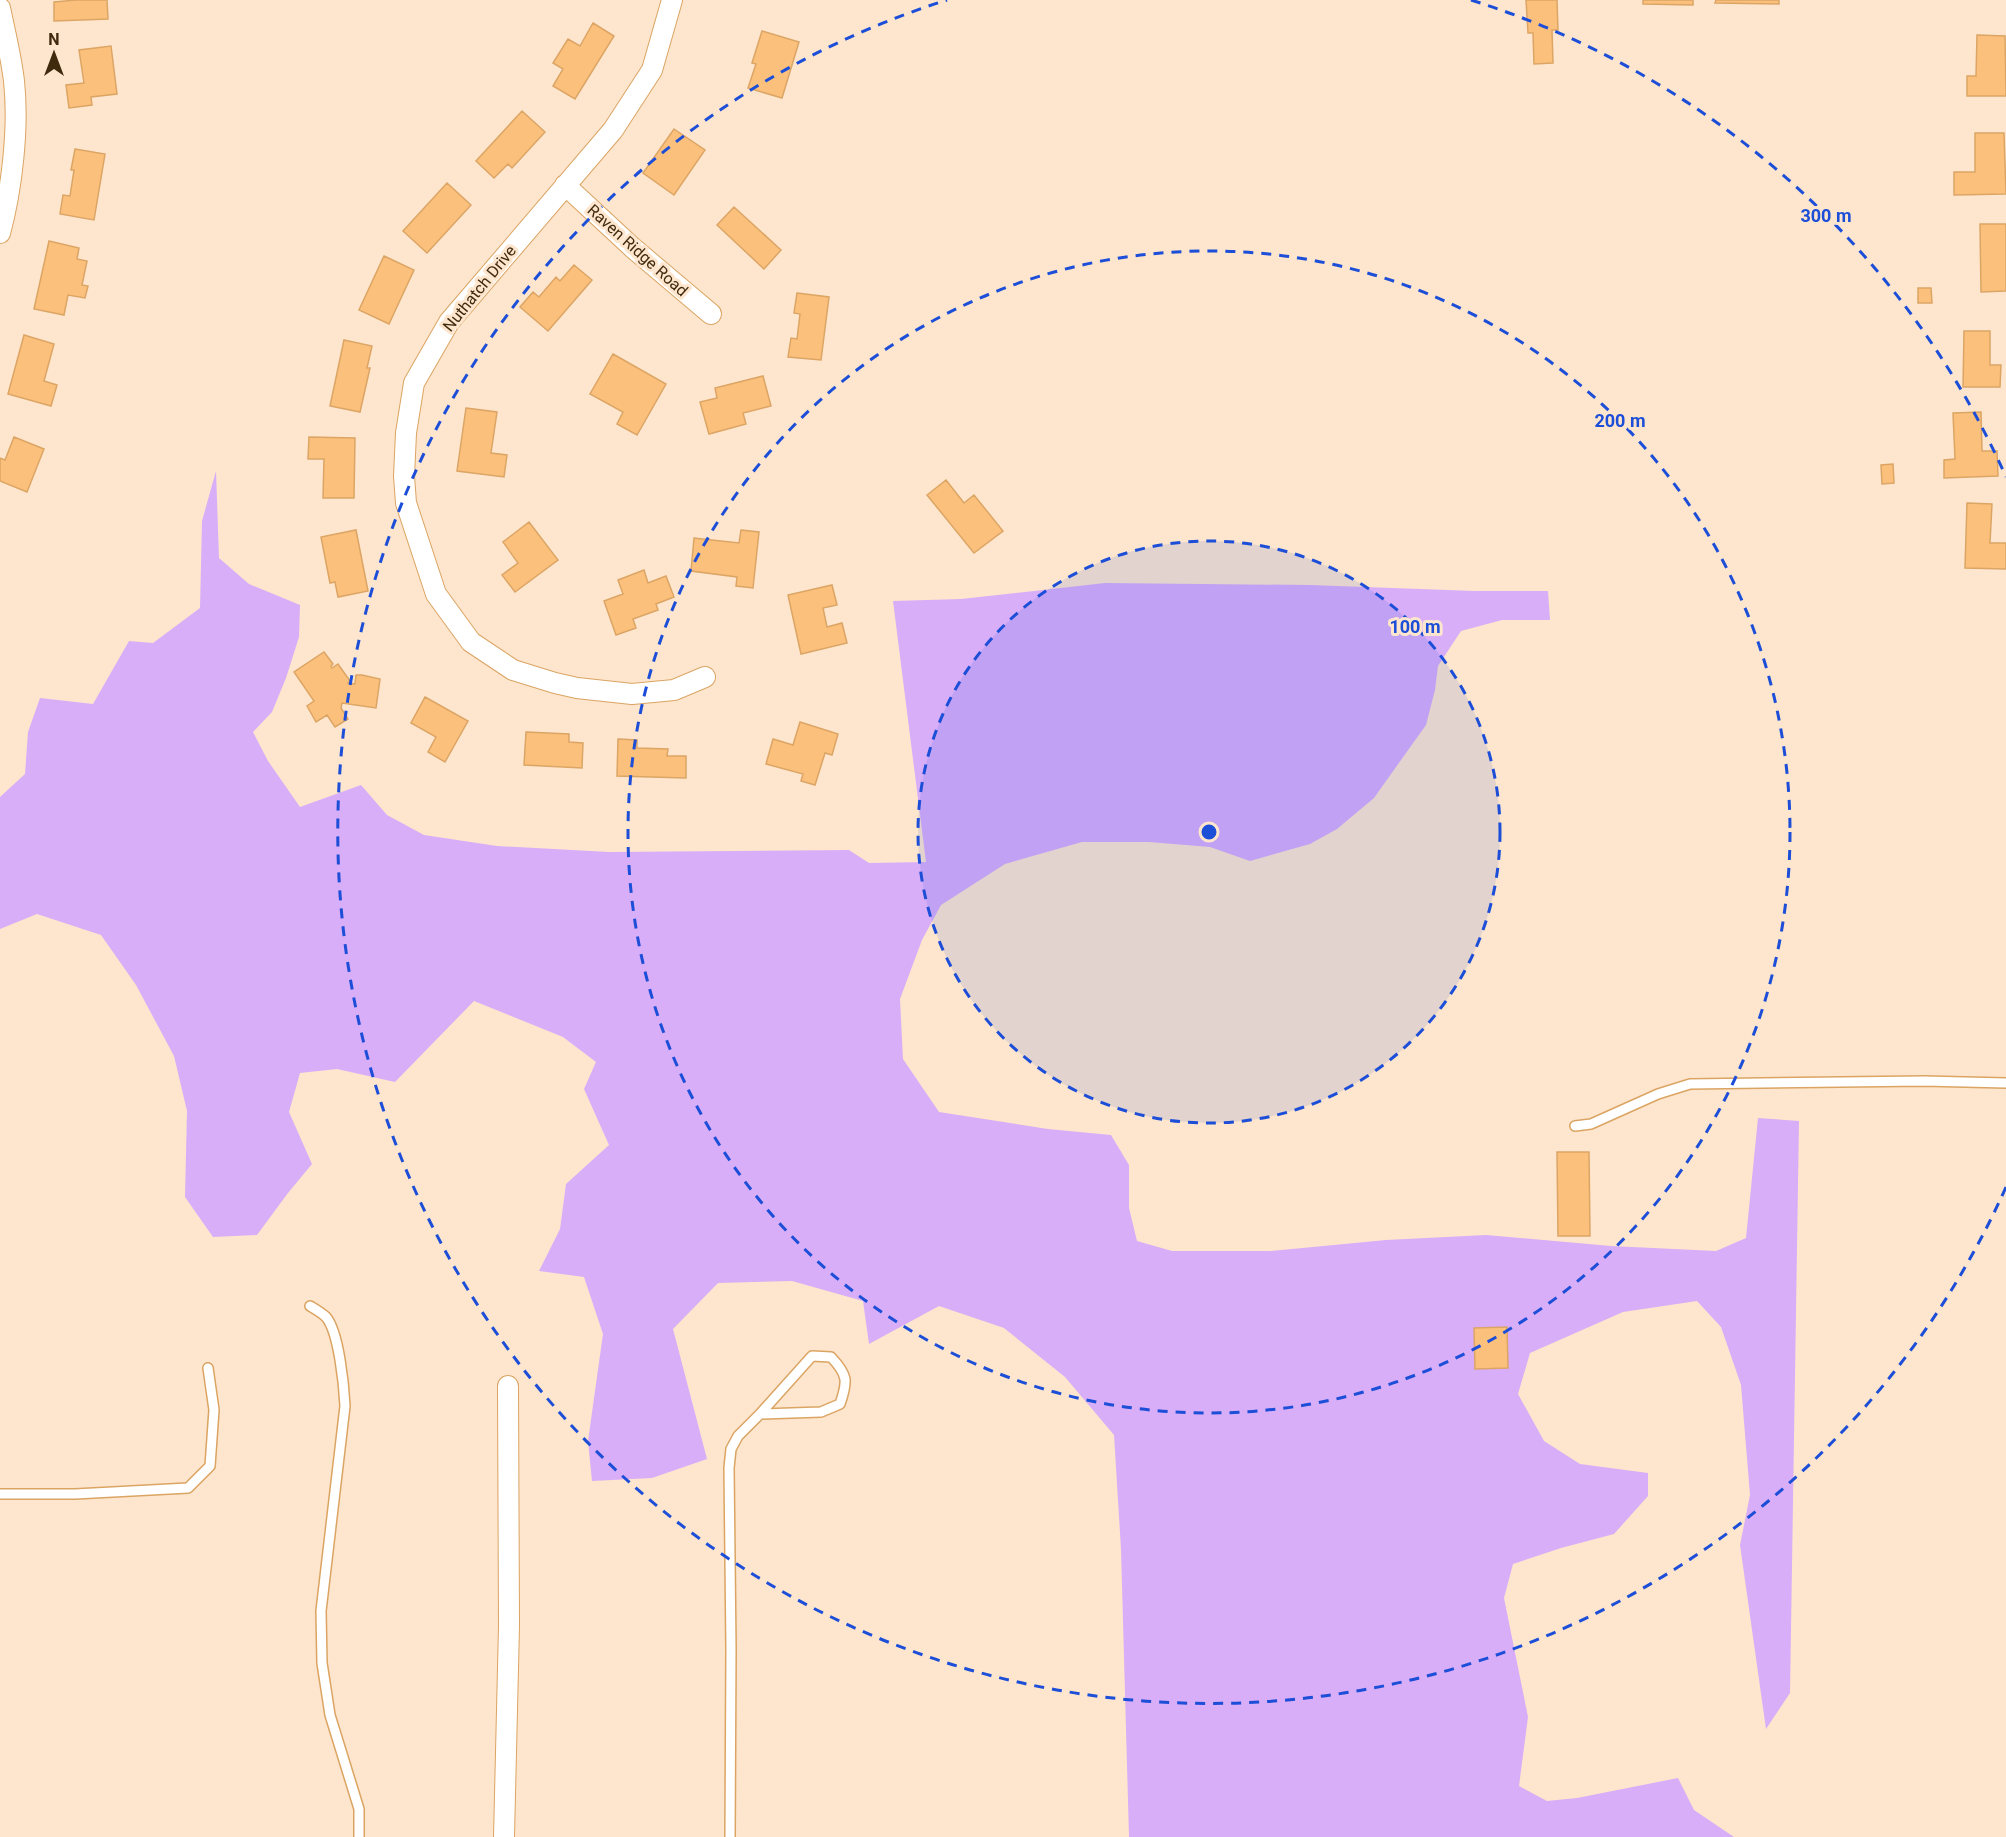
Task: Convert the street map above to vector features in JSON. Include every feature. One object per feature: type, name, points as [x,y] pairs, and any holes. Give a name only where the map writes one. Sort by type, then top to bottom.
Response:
[{"type":"street","name":"Nuthatch Drive","points":[[672,0],[652,70],[613,130],[449,322],[414,383],[406,433],[404,476],[406,503],[436,594],[471,642],[513,670],[577,688],[632,694],[674,690],[705,677]]},
{"type":"street","points":[[0,8],[14,81],[7,140],[5,216],[0,233]]},
{"type":"street","name":"Raven Ridge Road","points":[[566,185],[633,249],[711,314]]},
{"type":"street","points":[[504,1837],[509,1626],[508,1386]]},
{"type":"lane","points":[[1575,1126],[1591,1125],[1658,1094],[1690,1083],[1924,1081],[2006,1083]]},
{"type":"lane","points":[[310,1305],[327,1318],[334,1336],[344,1378],[345,1406],[321,1611],[322,1663],[330,1715],[359,1809],[359,1837]]},
{"type":"lane","points":[[730,1837],[729,1468],[731,1449],[738,1436],[812,1356],[831,1357],[844,1371],[846,1386],[840,1404],[821,1412],[760,1414]]},
{"type":"lane","points":[[0,1494],[75,1494],[188,1488],[210,1466],[214,1410],[208,1368]]},
{"type":"shaded area","points":[[216,471],[219,558],[249,584],[300,605],[299,637],[286,678],[272,712],[253,732],[268,761],[300,807],[361,785],[387,815],[424,835],[497,846],[609,852],[849,850],[869,863],[926,862],[893,601],[961,599],[1105,583],[1548,591],[1550,620],[1502,620],[1461,631],[1438,666],[1435,690],[1426,725],[1374,798],[1337,829],[1310,844],[1250,861],[1210,847],[1149,842],[1082,842],[1005,864],[941,905],[922,940],[900,999],[903,1059],[939,1112],[1048,1129],[1111,1135],[1129,1165],[1129,1208],[1137,1241],[1172,1251],[1271,1251],[1386,1240],[1486,1235],[1611,1246],[1716,1251],[1746,1238],[1758,1118],[1799,1121],[1790,1693],[1766,1729],[1740,1545],[1750,1495],[1741,1385],[1721,1327],[1697,1301],[1623,1312],[1530,1353],[1518,1394],[1544,1441],[1580,1464],[1648,1473],[1648,1496],[1614,1534],[1513,1564],[1504,1598],[1528,1717],[1519,1786],[1547,1801],[1577,1798],[1678,1778],[1694,1810],[1734,1837],[1129,1837],[1121,1549],[1114,1435],[1065,1377],[1004,1328],[939,1306],[869,1344],[863,1301],[792,1281],[718,1283],[673,1329],[707,1459],[652,1478],[592,1481],[588,1441],[603,1334],[584,1277],[539,1271],[560,1229],[566,1184],[609,1145],[584,1089],[596,1062],[563,1037],[474,1001],[395,1082],[337,1069],[300,1073],[289,1112],[312,1164],[257,1235],[213,1237],[185,1197],[187,1111],[174,1056],[136,985],[101,935],[37,914],[0,929],[0,797],[25,774],[28,732],[40,698],[93,704],[129,641],[153,643],[200,608],[202,521]]},
{"type":"building","points":[[107,0],[108,19],[54,21],[54,2]]},
{"type":"building","points":[[1526,0],[1557,0],[1558,30],[1552,30],[1553,63],[1534,64],[1533,33],[1528,33]]},
{"type":"building","points":[[1643,0],[1693,0],[1693,5],[1643,4]]},
{"type":"building","points":[[1716,0],[1779,0],[1779,4],[1715,3]]},
{"type":"building","points":[[593,23],[614,36],[575,99],[553,86],[563,69],[553,63],[568,39],[580,46]]},
{"type":"building","points":[[762,31],[799,42],[782,98],[748,88],[756,64],[752,63]]},
{"type":"building","points":[[1977,35],[2005,36],[2006,96],[1967,96],[1967,76],[1976,76]]},
{"type":"building","points":[[111,46],[117,94],[91,97],[92,105],[69,108],[66,85],[84,83],[79,50]]},
{"type":"building","points":[[522,111],[545,132],[512,168],[508,164],[494,178],[476,161]]},
{"type":"building","points":[[674,129],[705,150],[674,195],[643,173]]},
{"type":"building","points":[[1975,133],[2004,133],[2006,194],[1954,195],[1954,172],[1975,172]]},
{"type":"building","points":[[75,149],[105,154],[94,220],[60,214],[63,195],[70,196]]},
{"type":"building","points":[[447,183],[471,205],[427,253],[403,231]]},
{"type":"building","points":[[734,207],[781,250],[764,269],[717,225]]},
{"type":"building","points":[[1980,224],[2006,224],[2006,291],[1981,292]]},
{"type":"building","points":[[49,241],[79,248],[77,259],[87,261],[82,285],[88,286],[85,298],[68,295],[64,315],[34,309]]},
{"type":"building","points":[[384,256],[414,270],[389,324],[359,310]]},
{"type":"building","points":[[574,265],[592,280],[548,331],[520,307],[533,292],[539,297],[556,277],[560,281]]},
{"type":"building","points":[[1918,288],[1931,288],[1932,303],[1918,303]]},
{"type":"building","points":[[797,293],[829,297],[821,360],[788,357],[791,338],[797,339],[800,314],[794,313]]},
{"type":"building","points":[[1964,331],[1990,331],[1990,365],[2001,365],[2000,387],[1963,387]]},
{"type":"building","points":[[24,335],[54,344],[44,381],[57,385],[51,406],[8,394]]},
{"type":"building","points":[[344,340],[372,346],[367,368],[370,368],[360,412],[330,406]]},
{"type":"building","points":[[613,354],[666,384],[637,435],[617,424],[623,412],[590,394]]},
{"type":"building","points":[[763,376],[771,406],[743,413],[746,424],[709,434],[700,402],[717,398],[715,388]]},
{"type":"building","points":[[466,408],[497,412],[491,453],[507,455],[504,477],[457,471]]},
{"type":"building","points":[[1981,412],[1982,451],[1997,451],[1998,476],[1944,478],[1944,460],[1955,459],[1953,413]]},
{"type":"building","points":[[14,437],[44,449],[27,492],[0,481],[0,458],[5,460]]},
{"type":"building","points":[[309,437],[355,438],[354,498],[323,498],[324,459],[308,459]]},
{"type":"building","points":[[1893,464],[1894,483],[1882,484],[1881,465]]},
{"type":"building","points":[[946,480],[964,503],[974,495],[1003,531],[974,553],[927,495]]},
{"type":"building","points":[[1967,503],[1992,504],[1990,543],[2006,543],[2006,569],[1965,568]]},
{"type":"building","points":[[529,522],[558,560],[515,592],[502,575],[518,563],[503,542]]},
{"type":"building","points":[[356,530],[368,591],[338,597],[335,582],[330,583],[321,537]]},
{"type":"building","points":[[741,530],[759,532],[753,588],[736,586],[737,577],[691,571],[694,538],[739,543]]},
{"type":"building","points":[[644,570],[648,583],[666,576],[674,597],[656,604],[658,610],[633,619],[636,628],[616,635],[604,601],[623,594],[618,580]]},
{"type":"building","points":[[832,585],[837,605],[823,608],[827,627],[842,623],[847,643],[801,654],[788,595]]},
{"type":"building","points":[[324,652],[333,664],[332,668],[338,664],[350,681],[348,683],[355,684],[356,675],[380,679],[376,708],[342,703],[341,708],[348,719],[335,727],[327,715],[316,722],[307,706],[314,701],[294,672]]},
{"type":"building","points":[[425,697],[468,721],[445,762],[428,752],[436,737],[411,723]]},
{"type":"building","points":[[800,722],[838,734],[832,755],[825,753],[815,785],[801,781],[803,774],[766,764],[773,739],[793,745]]},
{"type":"building","points":[[526,732],[569,734],[569,742],[583,743],[582,768],[524,765]]},
{"type":"building","points":[[618,739],[637,740],[637,748],[668,749],[667,756],[686,756],[686,778],[617,776]]},
{"type":"building","points":[[1557,1152],[1589,1152],[1590,1236],[1558,1236]]},
{"type":"building","points":[[1507,1327],[1508,1368],[1475,1369],[1474,1328]]}]
